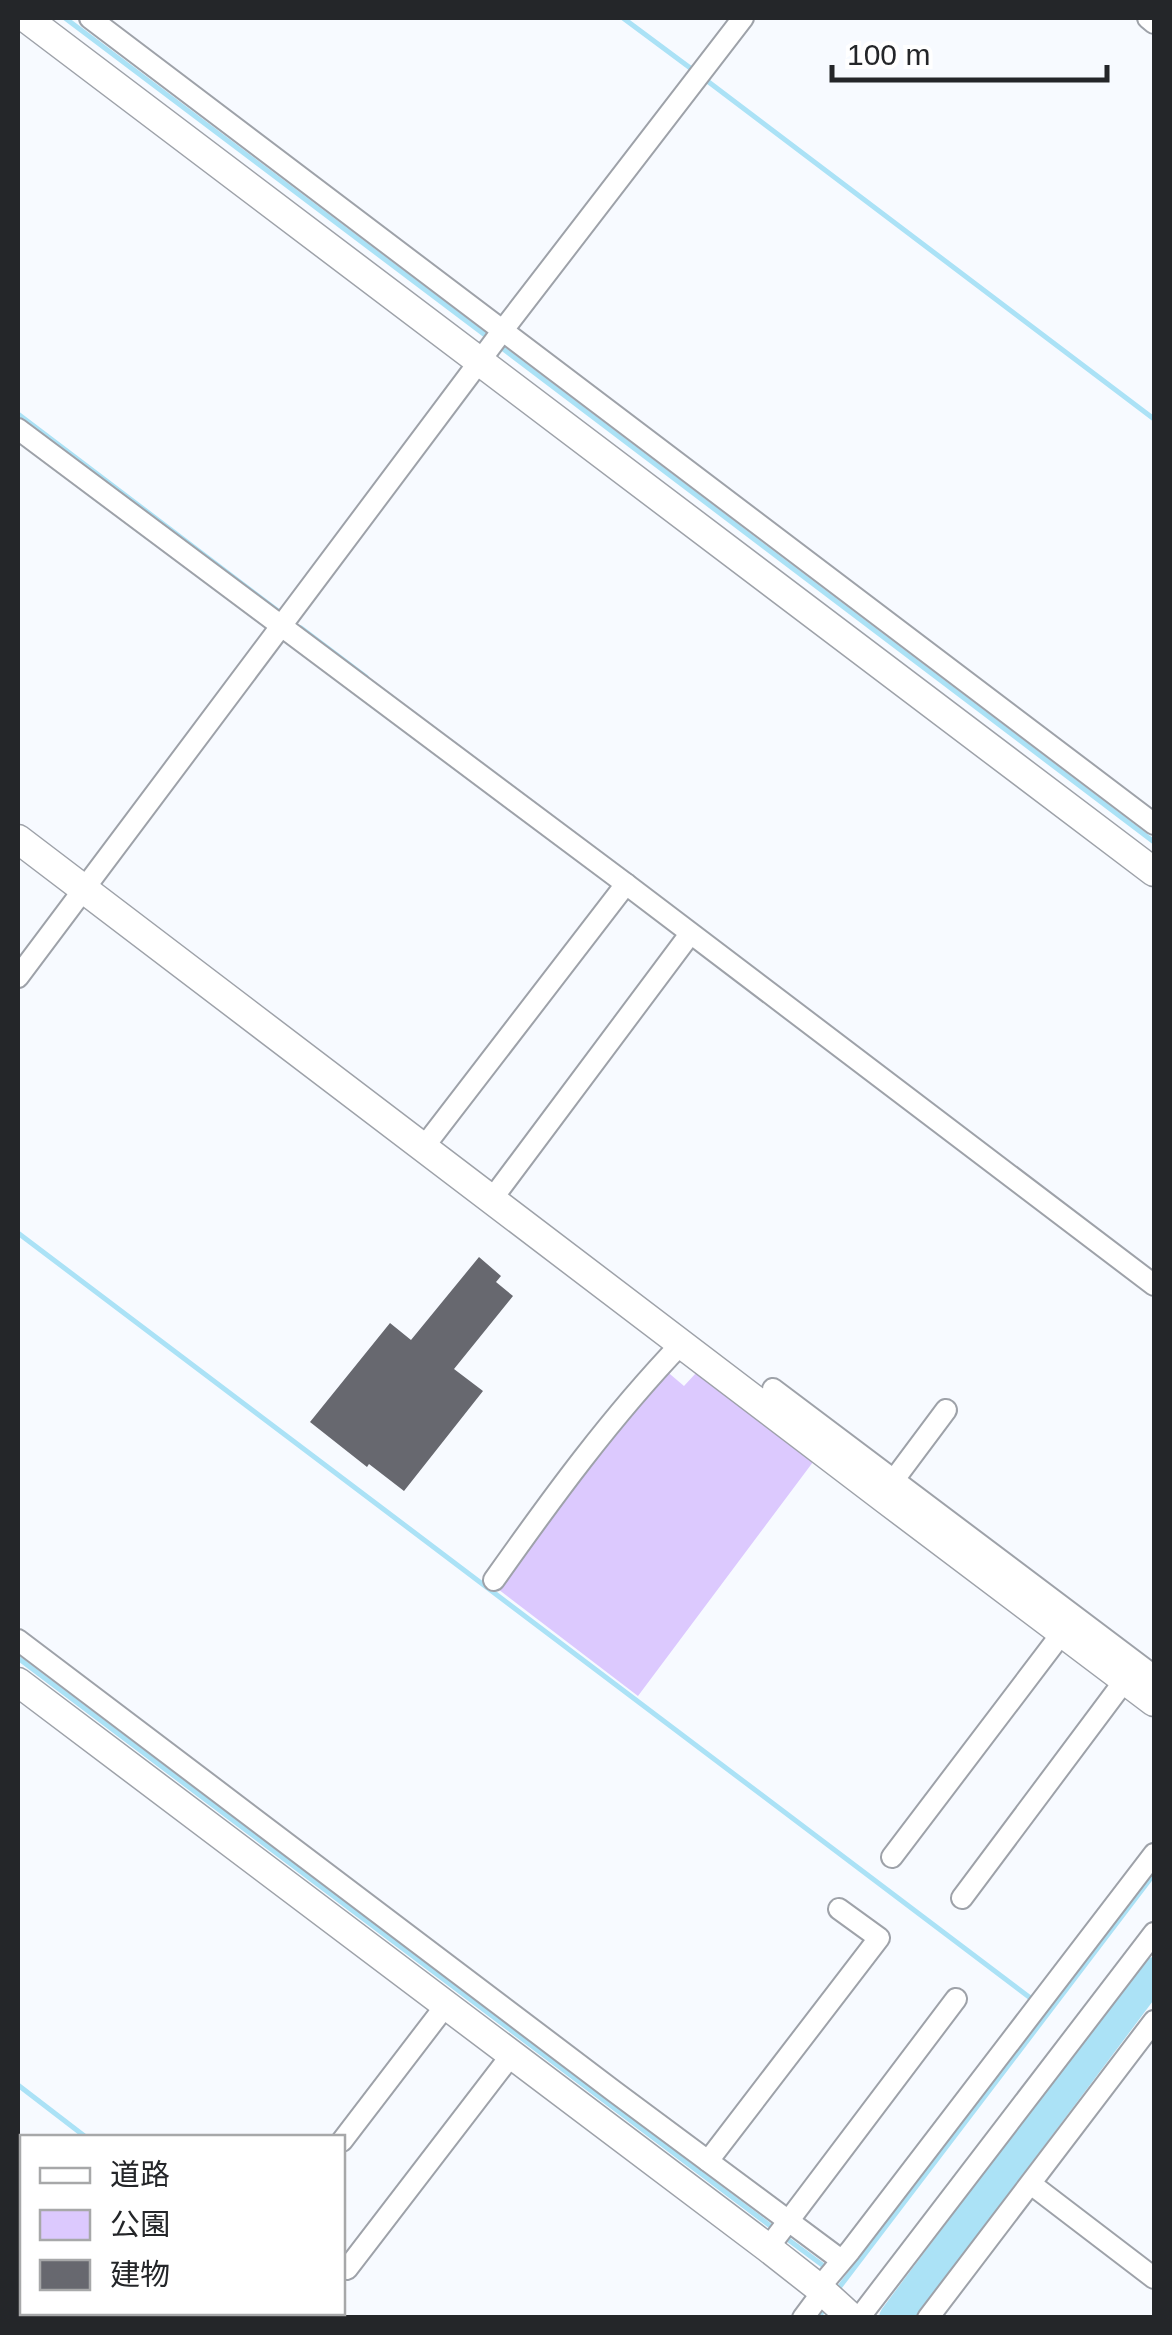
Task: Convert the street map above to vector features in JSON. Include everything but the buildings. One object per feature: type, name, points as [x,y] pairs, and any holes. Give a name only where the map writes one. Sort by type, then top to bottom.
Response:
[{"type":"street","points":[[26,18],[494,344],[1154,824]]},
{"type":"street","points":[[90,18],[1154,872]]},
{"type":"street","points":[[18,977],[743,18]]},
{"type":"street","points":[[1148,18],[1154,23]]},
{"type":"street","points":[[18,429],[1154,1285]]},
{"type":"street","points":[[18,839],[429,1141],[681,1344],[808,1426],[892,1489],[1072,1629],[1154,1702]]},
{"type":"street","points":[[429,1141],[626,884]]},
{"type":"street","points":[[497,1193],[690,934]]},
{"type":"street","points":[[494,1580],[562,1483],[636,1390],[681,1344]]},
{"type":"street","points":[[773,1389],[808,1426]]},
{"type":"street","points":[[892,1489],[946,1410]]},
{"type":"street","points":[[1072,1629],[1154,1676]]},
{"type":"street","points":[[892,1857],[1072,1629]]},
{"type":"street","points":[[18,1642],[125,1740],[515,2039],[707,2175],[780,2234],[836,2291]]},
{"type":"street","points":[[962,1898],[1125,1680]]},
{"type":"street","points":[[18,1682],[125,1740]]},
{"type":"street","points":[[836,2291],[850,2251],[1154,1854]]},
{"type":"street","points":[[707,2175],[879,1938],[840,1908]]},
{"type":"street","points":[[802,2318],[836,2291],[1154,1933]]},
{"type":"street","points":[[385,1937],[446,2005],[515,2039]]},
{"type":"street","points":[[780,2234],[956,2000]]},
{"type":"street","points":[[345,2138],[446,2005]]},
{"type":"street","points":[[928,2318],[1154,2020]]},
{"type":"street","points":[[345,2268],[515,2039]]},
{"type":"street","points":[[1031,2184],[1154,2278]]},
{"type":"green space","points":[[664,1369],[684,1386],[696,1373],[702,1374],[810,1455],[813,1462],[638,1696],[494,1586]]},
{"type":"waterway","points":[[65,18],[489,338]]},
{"type":"waterway","points":[[623,18],[697,73]]},
{"type":"waterway","points":[[706,80],[1154,419]]},
{"type":"waterway","points":[[498,345],[1154,842]]},
{"type":"waterway","points":[[18,414],[278,611]]},
{"type":"waterway","points":[[301,628],[366,677]]},
{"type":"waterway","points":[[18,1233],[1033,2000]]},
{"type":"waterway","points":[[18,1658],[773,2228]]},
{"type":"waterway","points":[[835,2293],[1154,1874]]},
{"type":"waterway","points":[[895,2318],[1154,1973]]},
{"type":"waterway","points":[[18,2085],[83,2135]]},
{"type":"waterway","points":[[782,2235],[829,2270]]},
{"type":"waterway","points":[[818,2318],[826,2306]]},
{"type":"waterway","points":[[322,2315],[325,2318]]}]
